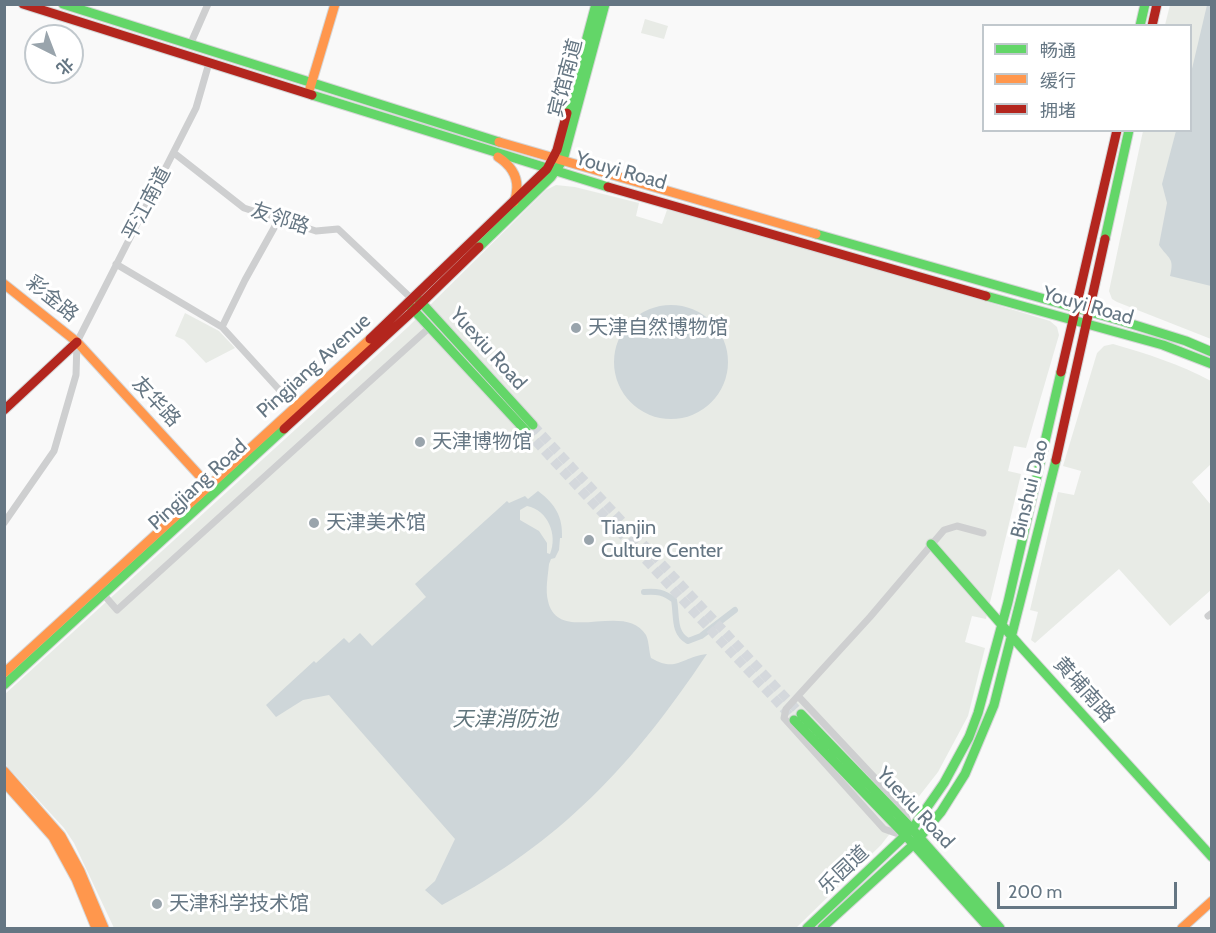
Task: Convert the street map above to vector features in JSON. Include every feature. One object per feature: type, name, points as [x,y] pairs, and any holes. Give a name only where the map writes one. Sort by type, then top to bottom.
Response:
[{"type":"main road","name":"Youyi Road","points":[[23,4],[552,170],[1163,345],[1212,364]]},
{"type":"main road","name":"Youyi Road","points":[[63,4],[558,159],[1090,312],[1186,341],[1212,352]]},
{"type":"main road","points":[[306,92],[330,4]]},
{"type":"main road","points":[[309,82],[335,4]]},
{"type":"main road","name":"宾馆南道","points":[[558,159],[596,4]]},
{"type":"main road","name":"宾馆南道","points":[[558,159],[605,4]]},
{"type":"main road","points":[[1140,24],[1145,4]]},
{"type":"main road","points":[[1152,24],[1157,4]]},
{"type":"main road","name":"Binshui Dao","points":[[909,833],[944,783],[969,737],[978,713],[1077,309],[1117,132]]},
{"type":"main road","name":"Binshui Dao","points":[[916,841],[947,804],[976,752],[994,705],[1059,450],[1129,132]]},
{"type":"main road","points":[[477,146],[512,167],[518,187],[514,202]]},
{"type":"main road","points":[[415,303],[552,170],[558,159]]},
{"type":"main road","points":[[415,303],[514,202],[552,170]]},
{"type":"main road","name":"彩金路","points":[[4,284],[76,342]]},
{"type":"main road","name":"Yuexiu Road","points":[[415,303],[529,428],[430,327],[415,303]]},
{"type":"main road","name":"Pingjiang Avenue","points":[[6,669],[295,407],[415,303]]},
{"type":"main road","name":"Pingjiang Road","points":[[4,685],[104,595],[415,303]]},
{"type":"main road","points":[[4,410],[76,342]]},
{"type":"main road","name":"友华路","points":[[76,342],[209,486]]},
{"type":"main road","name":"黄埔南路","points":[[933,543],[1212,857]]},
{"type":"main road","name":"黄埔南路","points":[[1011,632],[1212,852]]},
{"type":"main road","name":"Yuexiu Road","points":[[798,717],[909,833],[989,928]]},
{"type":"main road","points":[[4,771],[64,841],[80,870],[104,928]]},
{"type":"main road","points":[[4,782],[53,837],[75,879],[96,928]]},
{"type":"main road","name":"乐园道","points":[[807,928],[909,833]]},
{"type":"main road","name":"Yuexiu Road","points":[[916,841],[1000,928]]},
{"type":"main road","name":"乐园道","points":[[822,928],[916,841]]},
{"type":"main road","points":[[1182,928],[1212,901]]},
{"type":"main road","points":[[1189,928],[1212,907]]},
{"type":"street","points":[[190,45],[208,4]]},
{"type":"street","name":"平江南道","points":[[76,342],[196,108],[209,63]]},
{"type":"street","name":"友邻路","points":[[174,153],[244,208],[316,231],[338,229],[415,303]]},
{"type":"street","points":[[222,327],[279,219]]},
{"type":"street","points":[[116,264],[222,327],[295,407]]},
{"type":"street","points":[[104,595],[117,610],[430,327]]},
{"type":"street","points":[[4,523],[54,451],[76,375],[76,342]]},
{"type":"street","points":[[798,696],[903,808],[909,833],[884,829],[784,718],[786,709],[946,531],[952,529],[982,535]]},
{"type":"shaded area","points":[[1170,5],[1211,5],[1211,339],[1117,302],[1112,299],[1109,291],[1143,132],[1192,132],[1192,24],[1165,24]]},
{"type":"shaded area","points":[[645,19],[668,26],[664,39],[641,33]]},
{"type":"shaded area","name":"Tianjin Culture Center","points":[[556,185],[575,187],[639,203],[636,216],[662,224],[667,210],[730,224],[1050,321],[1057,327],[1059,335],[1026,448],[1014,446],[1008,471],[1021,474],[986,619],[972,616],[965,642],[985,648],[968,716],[938,772],[881,845],[796,928],[114,928],[74,843],[64,828],[5,764],[5,694],[408,327],[546,190]]},
{"type":"shaded area","points":[[185,313],[219,331],[235,348],[206,363],[184,340],[175,336]]},
{"type":"shaded area","points":[[1113,344],[1175,364],[1211,381],[1211,464],[1192,482],[1211,505],[1211,590],[1170,626],[1119,569],[1035,643],[1031,640],[1038,612],[1030,610],[1058,492],[1074,495],[1081,471],[1063,466],[1097,353],[1104,346]]},
{"type":"water","points":[[1207,5],[1211,5],[1211,286],[1170,276],[1172,265],[1170,259],[1159,245],[1167,203],[1162,184],[1176,132],[1192,132],[1192,69]]},
{"type":"water","points":[[671,305],[693,310],[711,322],[723,340],[728,362],[723,384],[711,402],[693,414],[671,419],[649,414],[631,402],[619,384],[614,362],[619,340],[631,322],[649,310]]},
{"type":"water","name":"天津消防池","points":[[538,491],[557,511],[561,523],[562,538],[560,538],[559,550],[555,558],[551,559],[549,564],[547,582],[548,601],[554,614],[565,620],[578,622],[623,621],[636,625],[646,635],[651,658],[667,664],[679,663],[707,654],[651,731],[591,798],[523,855],[485,881],[442,905],[425,890],[435,881],[455,839],[329,695],[303,700],[276,717],[266,705],[314,661],[316,663],[344,638],[349,643],[360,633],[372,646],[426,597],[415,584],[507,501],[509,503],[525,496],[528,499]],"holes":[[[527,506],[534,508],[546,518],[552,532],[550,554],[547,553],[547,543],[539,531],[520,520],[520,510]]]},
{"type":"waterway","points":[[644,592],[660,593],[674,600],[676,624],[683,638],[688,641],[701,636],[735,610]]},
{"type":"tunnel","points":[[533,425],[801,714]]},
{"type":"tunnel","points":[[526,431],[794,720]]},
{"type":"traffic: fast","points":[[63,4],[499,142]]},
{"type":"traffic: fast","points":[[567,113],[596,4]]},
{"type":"traffic: fast","points":[[479,247],[551,177],[563,160],[605,4]]},
{"type":"traffic: fast","points":[[1140,24],[1145,4]]},
{"type":"traffic: fast","points":[[312,95],[608,187]]},
{"type":"traffic: fast","points":[[1105,239],[1129,132]]},
{"type":"traffic: fast","points":[[816,234],[1122,321],[1186,341],[1212,352]]},
{"type":"traffic: fast","points":[[986,296],[1163,345],[1212,364]]},
{"type":"traffic: fast","points":[[419,300],[533,425]]},
{"type":"traffic: fast","points":[[410,306],[526,431]]},
{"type":"traffic: fast","points":[[807,928],[912,829],[944,783],[969,737],[978,713],[1008,602],[1061,372]]},
{"type":"traffic: fast","points":[[4,685],[284,429]]},
{"type":"traffic: fast","points":[[822,928],[914,844],[941,812],[965,774],[994,705],[1056,460]]},
{"type":"traffic: fast","points":[[931,544],[1212,857]]},
{"type":"traffic: fast","points":[[801,714],[912,829],[1000,928]]},
{"type":"traffic: fast","points":[[794,720],[906,836],[989,928]]},
{"type":"traffic: slow","points":[[310,88],[335,4]]},
{"type":"traffic: slow","points":[[499,142],[816,234]]},
{"type":"traffic: slow","points":[[498,157],[509,166],[515,176],[517,188],[514,202]]},
{"type":"traffic: slow","points":[[4,284],[77,342],[209,486]]},
{"type":"traffic: slow","points":[[4,673],[370,339]]},
{"type":"traffic: slow","points":[[4,771],[61,836],[80,871],[104,928]]},
{"type":"traffic: slow","points":[[4,782],[53,837],[76,879],[96,928]]},
{"type":"traffic: slow","points":[[1182,928],[1212,901]]},
{"type":"traffic: jam","points":[[23,4],[312,95]]},
{"type":"traffic: jam","points":[[1152,24],[1157,4]]},
{"type":"traffic: jam","points":[[370,339],[547,169],[557,150],[567,113]]},
{"type":"traffic: jam","points":[[1061,372],[1117,132]]},
{"type":"traffic: jam","points":[[608,187],[986,296]]},
{"type":"traffic: jam","points":[[1056,460],[1105,239]]},
{"type":"traffic: jam","points":[[284,429],[479,247]]},
{"type":"traffic: jam","points":[[4,410],[77,342]]},
{"type":"place","name":"天津自然博物馆","points":[[576,328]]},
{"type":"place","name":"天津博物馆","points":[[420,442]]},
{"type":"place","name":"天津美术馆","points":[[314,523]]},
{"type":"place","name":"Tianjin Culture Center","points":[[589,540]]},
{"type":"place","name":"天津科学技术馆","points":[[157,904]]}]
